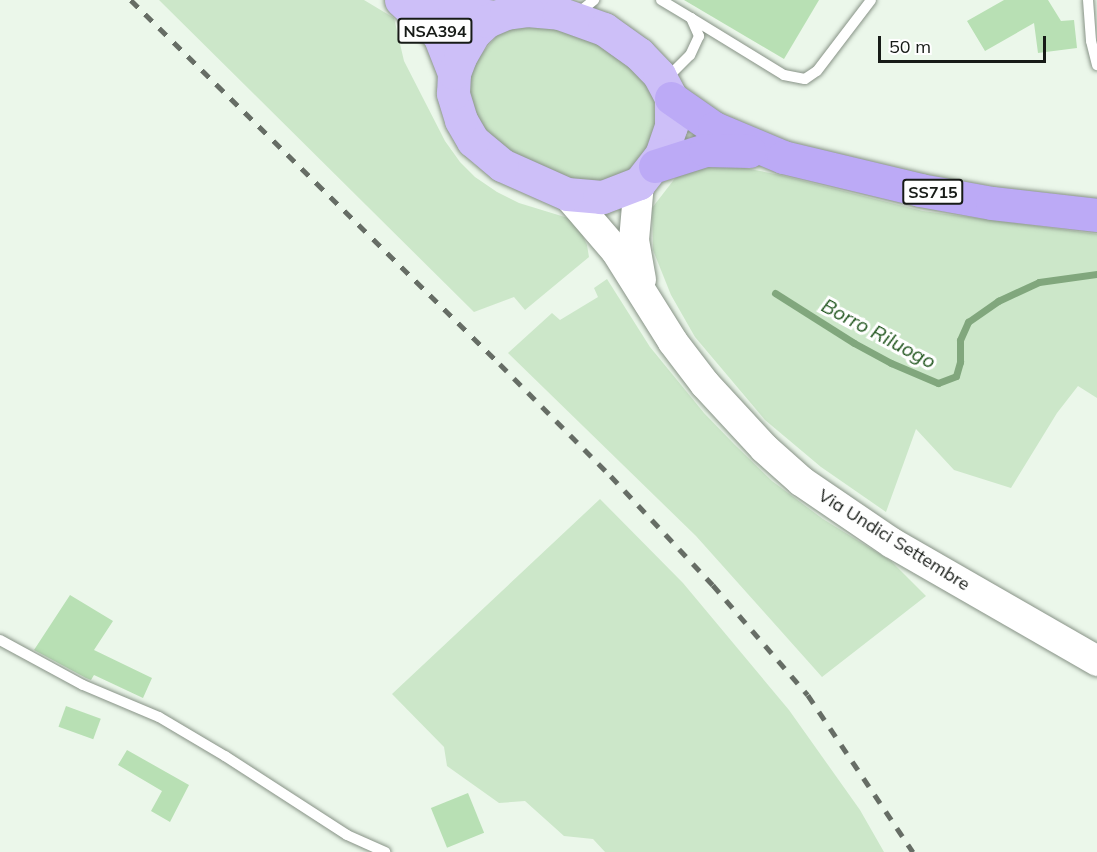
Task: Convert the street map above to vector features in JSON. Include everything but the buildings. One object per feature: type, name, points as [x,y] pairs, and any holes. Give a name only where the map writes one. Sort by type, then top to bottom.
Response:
[{"type":"highway","name":"SS715","points":[[667,90],[714,128],[772,154]]},
{"type":"highway","name":"SS715","points":[[647,174],[705,150],[772,154],[930,192],[1036,209],[1097,215]]},
{"type":"main road","name":"NSA394","points":[[400,0],[439,35],[454,73]]},
{"type":"main road","name":"NSA394","points":[[420,0],[454,11],[494,17]]},
{"type":"main road","points":[[584,8],[604,29],[653,67],[667,90],[672,118],[669,134],[647,174],[602,197],[567,194],[523,177],[480,148],[467,131],[457,110],[453,93],[454,73],[474,33],[494,17],[527,10],[584,8]]},
{"type":"main road","name":"Via Undici Settembre","points":[[647,174],[634,225],[635,251],[649,304]]},
{"type":"main road","name":"Via Undici Settembre","points":[[567,194],[616,251],[688,363],[730,413],[764,448],[822,497],[929,565],[1097,660]]},
{"type":"lane","points":[[661,0],[784,75],[798,79],[805,79],[817,71],[863,5],[871,0]]},
{"type":"lane","points":[[1088,0],[1091,41],[1097,65]]},
{"type":"lane","points":[[667,90],[696,46],[699,36],[691,18]]},
{"type":"lane","points":[[0,640],[83,685],[159,717],[225,756],[347,835],[385,852]]},
{"type":"green space","points":[[159,0],[364,0],[394,18],[404,61],[445,141],[460,162],[475,177],[497,192],[519,203],[568,218],[581,232],[589,257],[525,310],[514,297],[474,312]]},
{"type":"green space","points":[[559,25],[609,48],[653,90],[656,126],[641,163],[610,182],[574,180],[517,158],[484,131],[469,105],[470,68],[499,33],[512,27]]},
{"type":"green space","points":[[719,163],[780,175],[923,211],[1097,234],[1097,398],[1078,386],[1057,413],[1011,488],[954,470],[916,429],[886,512],[821,467],[765,420],[695,337],[671,295],[653,250],[652,208],[676,177],[697,167]]},
{"type":"green space","points":[[607,279],[650,347],[704,413],[734,444],[772,481],[823,519],[891,561],[926,596],[822,677],[696,536],[508,353],[552,313],[560,320],[598,297],[594,288]]},
{"type":"green space","points":[[600,499],[683,583],[789,710],[860,810],[884,852],[605,852],[593,839],[564,836],[525,801],[499,803],[447,766],[444,747],[392,694]]},
{"type":"waterway","name":"Borro Riluogo","points":[[775,293],[854,343],[891,363],[938,383],[956,376],[960,362],[960,340],[968,322],[998,301],[1039,282],[1097,274]]},
{"type":"railway","points":[[131,0],[500,364],[611,476],[713,585],[808,695],[913,852]]}]
